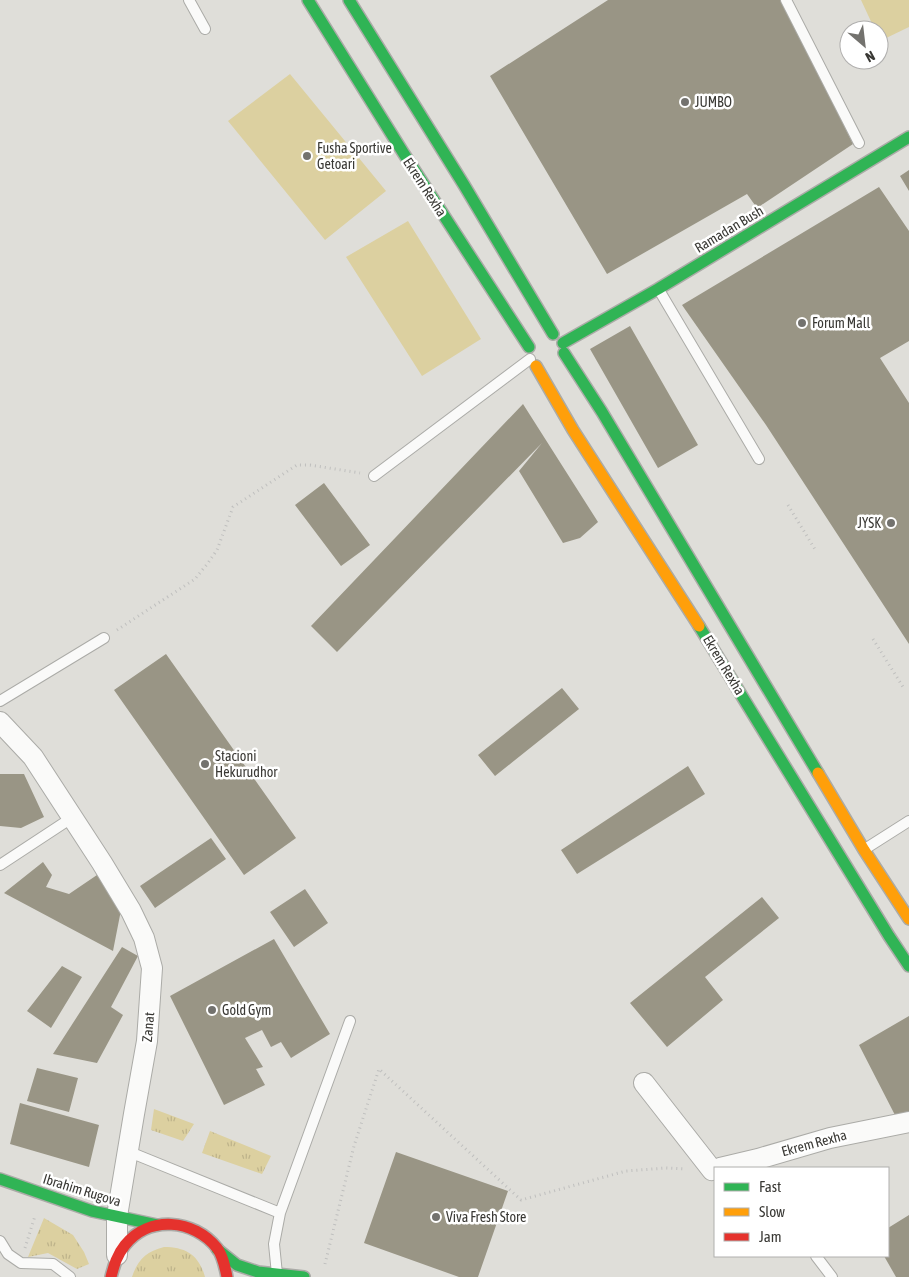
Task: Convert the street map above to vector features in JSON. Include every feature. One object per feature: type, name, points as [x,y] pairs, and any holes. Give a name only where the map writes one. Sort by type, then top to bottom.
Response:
[{"type":"street","name":"Ekrem Rexha","points":[[308,0],[404,154],[529,347],[528,353],[573,430],[697,622],[909,966]]},
{"type":"street","name":"Ekrem Rexha","points":[[349,0],[459,176],[543,335],[559,338],[559,357],[607,420],[864,850],[909,919]]},
{"type":"street","name":"Ramadan Bush","points":[[559,357],[658,289],[909,137]]},
{"type":"street","points":[[529,347],[531,341],[543,335]]},
{"type":"street","points":[[533,362],[544,369],[559,357]]},
{"type":"street","name":"Zanat","points":[[0,722],[33,757],[132,911],[144,938],[152,968],[147,1041],[117,1216],[113,1266]]},
{"type":"street","points":[[644,1083],[714,1167]]},
{"type":"street","name":"Ekrem Rexha","points":[[734,1167],[761,1164],[830,1138],[909,1122]]},
{"type":"street","name":"Ibrahim Rugova","points":[[0,1179],[92,1211],[157,1225]]},
{"type":"street","points":[[113,1266],[124,1244],[134,1235],[145,1228],[174,1224],[191,1228],[205,1236],[217,1249],[237,1265],[258,1272],[304,1277]]},
{"type":"street","points":[[217,1249],[224,1264],[227,1277]]},
{"type":"lane","points":[[189,0],[205,29]]},
{"type":"lane","points":[[786,0],[859,144]]},
{"type":"lane","points":[[658,289],[759,460]]},
{"type":"lane","points":[[374,476],[533,362]]},
{"type":"lane","points":[[0,701],[104,638]]},
{"type":"lane","points":[[0,865],[73,817]]},
{"type":"lane","points":[[864,850],[909,821]]},
{"type":"lane","points":[[277,1275],[274,1244],[280,1213],[350,1021]]},
{"type":"lane","points":[[127,1151],[280,1213]]},
{"type":"lane","points":[[0,1241],[8,1254],[21,1263],[53,1264],[70,1277]]},
{"type":"lane","points":[[817,1257],[832,1277]]},
{"type":"lane","points":[[99,1277],[113,1266]]},
{"type":"path","points":[[104,638],[195,579],[216,550],[233,507],[297,465],[310,465],[374,476]]},
{"type":"path","points":[[788,506],[816,551]]},
{"type":"path","points":[[873,639],[903,687]]},
{"type":"path","points":[[324,1268],[354,1146],[379,1069],[521,1200],[626,1171],[666,1168],[714,1169]]},
{"type":"path","points":[[21,1263],[41,1193]]},
{"type":"green space","points":[[861,0],[909,0],[909,27],[889,37],[889,20],[870,20]]},
{"type":"green space","name":"Fusha Sportive Getoari","points":[[290,74],[386,191],[325,240],[228,121]]},
{"type":"green space","points":[[408,221],[481,339],[422,376],[346,257]]},
{"type":"green space","points":[[154,1109],[194,1124],[183,1141],[151,1130]]},
{"type":"green space","points":[[210,1131],[271,1156],[262,1174],[202,1153]]},
{"type":"green space","points":[[44,1218],[73,1235],[89,1264],[77,1269],[48,1253],[28,1257]]},
{"type":"green space","points":[[164,1247],[172,1247],[190,1254],[199,1263],[205,1277],[132,1277],[137,1265],[144,1257],[152,1251]]},
{"type":"building","points":[[608,0],[783,0],[853,144],[757,208],[747,194],[607,274],[490,76]]},
{"type":"building","points":[[909,170],[909,191],[900,176]]},
{"type":"building","points":[[879,187],[909,231],[909,341],[880,358],[909,403],[909,644],[766,425],[682,305]]},
{"type":"building","points":[[630,326],[698,445],[658,468],[590,349]]},
{"type":"building","points":[[523,404],[598,522],[580,538],[563,543],[519,471],[542,443],[337,652],[311,626]]},
{"type":"building","points":[[324,483],[370,545],[341,566],[295,505]]},
{"type":"building","name":"Stacioni Hekurudhor","points":[[166,654],[296,838],[244,875],[114,690]]},
{"type":"building","points":[[562,688],[579,709],[495,776],[478,755]]},
{"type":"building","points":[[688,766],[705,794],[577,874],[561,850]]},
{"type":"building","points":[[0,774],[24,774],[44,817],[21,828],[0,826]]},
{"type":"building","points":[[211,838],[226,859],[155,908],[140,886]]},
{"type":"building","points":[[43,862],[52,875],[46,887],[69,894],[97,875],[121,910],[113,951],[4,893]]},
{"type":"building","points":[[305,889],[328,923],[294,947],[270,912]]},
{"type":"building","points":[[762,897],[779,918],[705,977],[723,1000],[667,1047],[630,1003]]},
{"type":"building","points":[[274,939],[330,1034],[291,1058],[281,1042],[271,1047],[262,1030],[245,1038],[263,1067],[256,1069],[265,1085],[224,1105],[170,996]]},
{"type":"building","points":[[122,947],[138,956],[111,1007],[123,1015],[97,1063],[53,1054]]},
{"type":"building","points":[[62,966],[82,977],[51,1028],[27,1011]]},
{"type":"building","points":[[909,1016],[909,1113],[897,1119],[859,1045]]},
{"type":"building","points":[[37,1068],[78,1078],[69,1112],[27,1101]]},
{"type":"building","points":[[20,1103],[99,1125],[89,1167],[10,1144]]},
{"type":"building","name":"Viva Fresh Store","points":[[396,1152],[508,1191],[478,1277],[459,1277],[364,1243]]},
{"type":"building","points":[[909,1215],[909,1277],[896,1277],[885,1257],[889,1257],[889,1227]]},
{"type":"traffic: fast","points":[[308,0],[404,154],[529,347]]},
{"type":"traffic: fast","points":[[349,0],[464,185],[553,334]]},
{"type":"traffic: fast","points":[[563,343],[658,289],[909,137]]},
{"type":"traffic: fast","points":[[564,353],[602,412],[818,773]]},
{"type":"traffic: fast","points":[[699,626],[909,966]]},
{"type":"traffic: fast","points":[[0,1179],[92,1211],[157,1225]]},
{"type":"traffic: fast","points":[[217,1249],[237,1265],[258,1272],[304,1277]]},
{"type":"traffic: slow","points":[[536,366],[573,430],[699,626]]},
{"type":"traffic: slow","points":[[818,773],[864,850],[909,919]]},
{"type":"traffic: jam","points":[[111,1277],[120,1253],[135,1235],[159,1225],[171,1224],[184,1226],[207,1238],[221,1254],[227,1277]]},
{"type":"place","name":"JUMBO","points":[[685,102]]},
{"type":"place","name":"Fusha Sportive Getoari","points":[[307,156]]},
{"type":"place","name":"Forum Mall","points":[[802,323]]},
{"type":"place","name":"JYSK","points":[[891,523]]},
{"type":"place","name":"Stacioni Hekurudhor","points":[[205,764]]},
{"type":"place","name":"Gold Gym","points":[[212,1010]]},
{"type":"place","name":"Viva Fresh Store","points":[[436,1217]]}]
